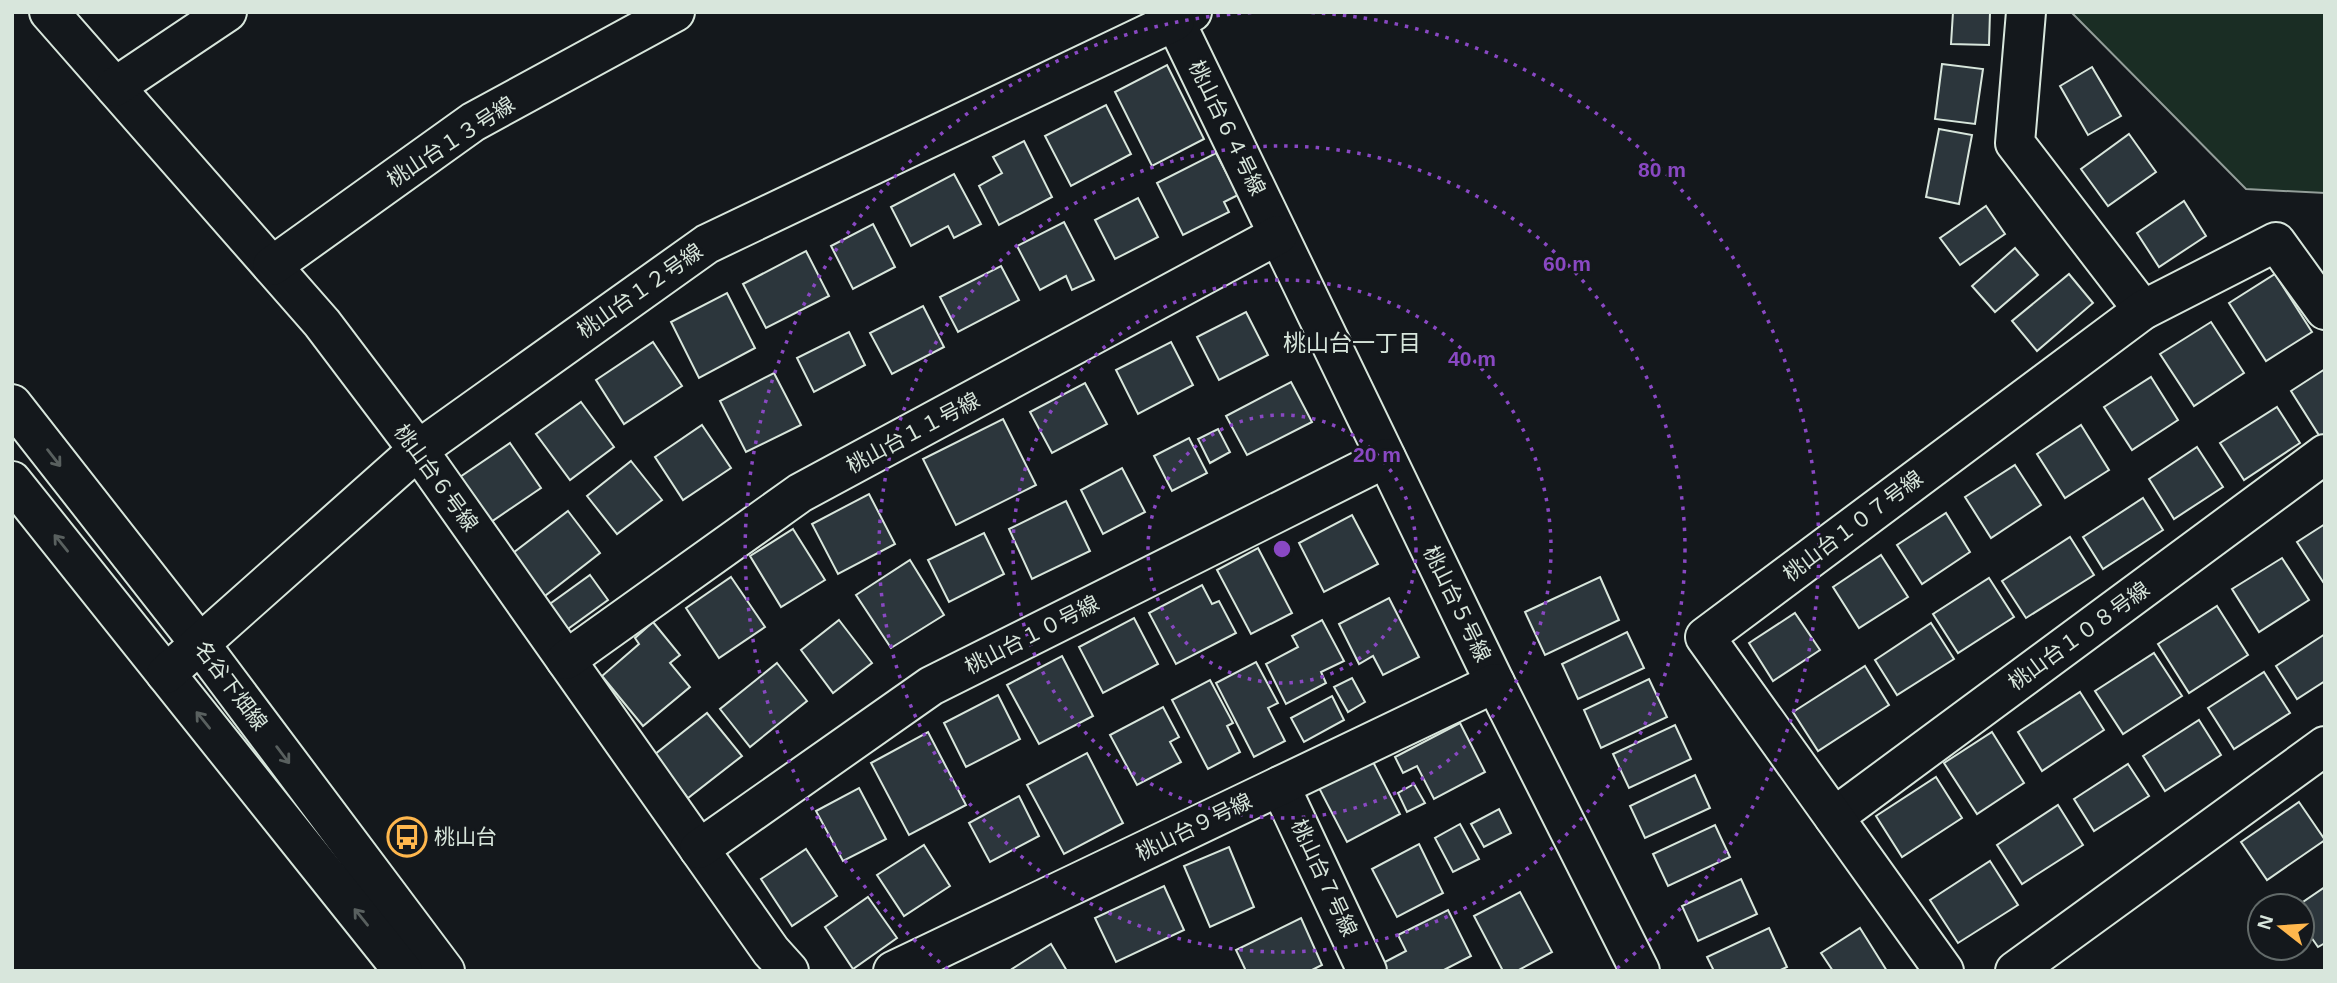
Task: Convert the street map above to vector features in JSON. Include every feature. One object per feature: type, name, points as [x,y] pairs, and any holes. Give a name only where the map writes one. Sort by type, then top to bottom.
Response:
[{"type":"street","name":"桃山台６号線","points":[[49,12],[322,323],[418,450],[771,951],[789,971]]},
{"type":"street","points":[[115,88],[227,12]]},
{"type":"street","name":"桃山台１３号線","points":[[272,266],[473,122],[675,12]]},
{"type":"street","points":[[2026,12],[2015,143],[2143,310]]},
{"type":"street","name":"桃山台６４号線","points":[[1179,15],[1278,235]]},
{"type":"street","name":"桃山台１２号線","points":[[166,674],[418,450],[707,244],[1179,15]]},
{"type":"street","name":"桃山台５号線","points":[[1278,235],[1495,683],[1640,971]]},
{"type":"street","name":"桃山台１１号線","points":[[566,660],[800,493],[1278,235]]},
{"type":"street","name":"桃山台１０７号線","points":[[1944,971],[1705,637],[2143,310],[2276,242],[2325,310]]},
{"type":"street","name":"名谷下畑線","points":[[12,404],[200,644],[393,956]]},
{"type":"street","name":"桃山台１０８号線","points":[[1834,817],[2325,454]]},
{"type":"street","name":"桃山台１０号線","points":[[699,849],[931,686],[1386,458]]},
{"type":"street","name":"名谷下畑線","points":[[12,481],[393,956],[445,971]]},
{"type":"street","name":"桃山台９号線","points":[[892,971],[1495,683]]},
{"type":"street","points":[[2015,971],[2325,746]]},
{"type":"street","name":"桃山台７号線","points":[[1280,786],[1367,971]]},
{"type":"green space","points":[[2071,12],[2325,12],[2325,193],[2246,189]]},
{"type":"building","points":[[1953,12],[1990,12],[1989,45],[1951,44]]},
{"type":"building","points":[[1942,64],[1983,69],[1975,124],[1935,119]]},
{"type":"building","points":[[1167,65],[1204,139],[1152,166],[1115,92]]},
{"type":"building","points":[[2092,67],[2121,116],[2088,135],[2060,86]]},
{"type":"building","points":[[1106,105],[1131,154],[1071,186],[1045,136]]},
{"type":"building","points":[[1939,129],[1972,135],[1959,204],[1926,197]]},
{"type":"building","points":[[2129,134],[2156,172],[2108,206],[2081,169]]},
{"type":"building","points":[[1024,141],[1052,197],[999,225],[979,186],[1002,173],[993,157]]},
{"type":"building","points":[[1216,153],[1238,195],[1224,202],[1229,212],[1183,235],[1157,183]]},
{"type":"building","points":[[954,174],[981,224],[954,238],[948,226],[911,246],[891,207]]},
{"type":"building","points":[[1138,198],[1158,237],[1115,259],[1095,220]]},
{"type":"building","points":[[2184,201],[2206,236],[2159,267],[2137,233]]},
{"type":"building","points":[[1986,206],[2005,234],[1960,265],[1940,238]]},
{"type":"building","points":[[1064,222],[1094,280],[1072,290],[1066,276],[1040,290],[1017,246]]},
{"type":"building","points":[[873,224],[895,267],[853,289],[831,246]]},
{"type":"building","points":[[2015,248],[2038,275],[1995,312],[1972,286]]},
{"type":"building","points":[[806,251],[829,296],[766,328],[743,284]]},
{"type":"building","points":[[1001,266],[1019,300],[958,332],[940,297]]},
{"type":"building","points":[[2069,274],[2093,303],[2037,351],[2012,321]]},
{"type":"building","points":[[2275,274],[2312,332],[2266,361],[2229,303]]},
{"type":"building","points":[[727,293],[755,348],[699,378],[671,322]]},
{"type":"building","points":[[923,306],[944,347],[892,374],[870,333]]},
{"type":"building","points":[[1246,312],[1268,355],[1219,380],[1197,337]]},
{"type":"building","points":[[2211,322],[2244,373],[2194,406],[2160,354]]},
{"type":"building","points":[[849,332],[865,365],[814,392],[797,358]]},
{"type":"building","points":[[653,342],[682,386],[624,424],[596,380]]},
{"type":"building","points":[[1171,342],[1193,385],[1138,414],[1116,370]]},
{"type":"building","points":[[2325,369],[2325,438],[2322,440],[2291,391]]},
{"type":"building","points":[[774,373],[801,425],[746,452],[720,401]]},
{"type":"building","points":[[2151,377],[2178,420],[2132,450],[2104,407]]},
{"type":"building","points":[[1291,382],[1312,422],[1247,455],[1226,416]]},
{"type":"building","points":[[1085,383],[1107,424],[1052,453],[1030,412]]},
{"type":"building","points":[[581,402],[614,447],[570,480],[536,434]]},
{"type":"building","points":[[2277,407],[2300,443],[2244,480],[2220,443]]},
{"type":"building","points":[[1003,419],[1036,485],[956,525],[923,459]]},
{"type":"building","points":[[702,425],[731,468],[683,500],[655,457]]},
{"type":"building","points":[[2081,425],[2109,470],[2065,498],[2037,454]]},
{"type":"building","points":[[1218,429],[1230,452],[1210,463],[1198,439]]},
{"type":"building","points":[[1189,438],[1207,473],[1172,491],[1154,456]]},
{"type":"building","points":[[510,443],[541,488],[488,524],[457,479]]},
{"type":"building","points":[[2197,447],[2223,487],[2174,519],[2149,479]]},
{"type":"building","points":[[631,461],[662,500],[617,534],[587,496]]},
{"type":"building","points":[[2015,465],[2041,505],[1991,538],[1965,497]]},
{"type":"building","points":[[1122,468],[1145,512],[1103,534],[1081,490]]},
{"type":"building","points":[[869,494],[895,544],[838,574],[812,524]]},
{"type":"building","points":[[2143,498],[2163,530],[2103,569],[2083,537]]},
{"type":"building","points":[[1066,501],[1090,551],[1032,579],[1009,529]]},
{"type":"building","points":[[568,511],[600,553],[541,599],[509,556]]},
{"type":"building","points":[[1946,513],[1970,552],[1922,584],[1897,545]]},
{"type":"building","points":[[1352,515],[1378,564],[1324,592],[1299,543]]},
{"type":"building","points":[[2325,524],[2325,585],[2297,542]]},
{"type":"building","points":[[793,529],[825,580],[781,607],[750,556]]},
{"type":"building","points":[[984,533],[1004,574],[949,602],[928,560]]},
{"type":"building","points":[[2070,537],[2094,575],[2026,618],[2002,581]]},
{"type":"building","points":[[1258,548],[1292,613],[1251,634],[1217,570]]},
{"type":"building","points":[[1881,555],[1908,597],[1859,628],[1833,587]]},
{"type":"building","points":[[2282,558],[2309,600],[2259,632],[2232,589]]},
{"type":"building","points":[[910,560],[944,615],[891,648],[856,595]]},
{"type":"building","points":[[590,575],[608,600],[565,631],[547,606]]},
{"type":"building","points":[[731,577],[765,627],[719,658],[686,608]]},
{"type":"building","points":[[1600,577],[1619,620],[1545,655],[1525,612]]},
{"type":"building","points":[[1989,578],[2014,617],[1958,653],[1933,614]]},
{"type":"building","points":[[1202,585],[1212,604],[1219,601],[1236,633],[1176,664],[1149,613]]},
{"type":"building","points":[[1389,598],[1419,657],[1383,675],[1373,656],[1359,664],[1339,624]]},
{"type":"building","points":[[2217,606],[2248,655],[2189,693],[2158,644]]},
{"type":"building","points":[[1795,613],[1820,650],[1773,681],[1749,643]]},
{"type":"building","points":[[1134,618],[1158,664],[1103,693],[1079,647]]},
{"type":"building","points":[[839,620],[872,663],[833,693],[801,650]]},
{"type":"building","points":[[1322,620],[1344,661],[1321,672],[1326,683],[1286,704],[1266,664],[1298,647],[1292,636]]},
{"type":"building","points":[[653,622],[680,655],[670,663],[690,687],[643,726],[602,676],[639,644],[635,638]]},
{"type":"building","points":[[1931,623],[1954,659],[1897,695],[1875,660]]},
{"type":"building","points":[[1627,632],[1644,668],[1578,699],[1562,664]]},
{"type":"building","points":[[2325,634],[2325,681],[2297,699],[2276,666]]},
{"type":"building","points":[[2154,653],[2182,696],[2123,734],[2095,691]]},
{"type":"building","points":[[1062,656],[1093,716],[1039,744],[1007,685]]},
{"type":"building","points":[[1256,662],[1278,703],[1268,708],[1285,741],[1254,757],[1216,683]]},
{"type":"building","points":[[777,663],[807,701],[750,747],[720,709]]},
{"type":"building","points":[[1865,666],[1889,705],[1818,751],[1793,712]]},
{"type":"building","points":[[2264,672],[2290,713],[2234,749],[2208,708]]},
{"type":"building","points":[[1352,678],[1365,702],[1348,712],[1334,687]]},
{"type":"building","points":[[1649,679],[1667,717],[1601,748],[1584,710]]},
{"type":"building","points":[[1210,680],[1233,723],[1227,726],[1240,752],[1208,769],[1172,700]]},
{"type":"building","points":[[2080,692],[2104,730],[2042,771],[2018,732]]},
{"type":"building","points":[[998,695],[1020,739],[966,767],[944,723]]},
{"type":"building","points":[[1332,696],[1344,720],[1304,742],[1291,718]]},
{"type":"building","points":[[1163,707],[1179,737],[1170,742],[1181,762],[1137,785],[1110,735]]},
{"type":"building","points":[[707,713],[742,756],[688,798],[654,755]]},
{"type":"building","points":[[2199,720],[2221,755],[2165,791],[2143,756]]},
{"type":"building","points":[[1460,723],[1485,772],[1434,799],[1417,766],[1403,773],[1395,757]]},
{"type":"building","points":[[1675,725],[1691,759],[1629,788],[1613,754]]},
{"type":"building","points":[[928,732],[966,805],[909,835],[871,763]]},
{"type":"building","points":[[1992,732],[2024,783],[1977,814],[1944,763]]},
{"type":"building","points":[[1087,753],[1123,823],[1064,854],[1027,785]]},
{"type":"building","points":[[1371,758],[1400,814],[1347,842],[1318,786]]},
{"type":"building","points":[[2128,764],[2149,796],[2094,831],[2074,799]]},
{"type":"building","points":[[1695,775],[1710,808],[1645,838],[1630,806]]},
{"type":"building","points":[[1936,777],[1962,818],[1902,857],[1876,816]]},
{"type":"building","points":[[1414,784],[1425,803],[1407,812],[1398,793]]},
{"type":"building","points":[[859,788],[886,839],[843,861],[816,811]]},
{"type":"building","points":[[1019,796],[1039,836],[990,862],[969,823]]},
{"type":"building","points":[[2299,802],[2325,840],[2267,880],[2241,842]]},
{"type":"building","points":[[2058,805],[2083,845],[2022,884],[1997,845]]},
{"type":"building","points":[[1499,809],[1511,833],[1484,847],[1471,824]]},
{"type":"building","points":[[1460,824],[1479,859],[1453,872],[1435,838]]},
{"type":"building","points":[[1715,825],[1730,857],[1668,886],[1653,854]]},
{"type":"building","points":[[1419,844],[1443,893],[1397,917],[1372,869]]},
{"type":"building","points":[[924,845],[950,886],[904,916],[877,875]]},
{"type":"building","points":[[1229,847],[1254,907],[1210,927],[1184,866]]},
{"type":"building","points":[[806,849],[837,896],[792,926],[761,879]]},
{"type":"building","points":[[1990,861],[2018,905],[1958,943],[1930,900]]},
{"type":"building","points":[[1741,879],[1757,914],[1698,941],[1682,906]]},
{"type":"building","points":[[1164,886],[1184,930],[1116,962],[1095,918]]},
{"type":"building","points":[[2325,887],[2325,943],[2318,947],[2316,944],[2316,893]]},
{"type":"building","points":[[1520,892],[1552,952],[1517,971],[1503,971],[1474,916]]},
{"type":"building","points":[[868,897],[897,938],[853,969],[825,927]]},
{"type":"building","points":[[1448,910],[1471,956],[1442,971],[1384,971],[1381,964],[1406,951],[1398,935]]},
{"type":"building","points":[[1301,918],[1322,965],[1310,971],[1246,971],[1236,950]]},
{"type":"building","points":[[1769,928],[1787,967],[1778,971],[1714,971],[1707,957]]},
{"type":"building","points":[[1860,928],[1887,971],[1833,971],[1821,953]]},
{"type":"building","points":[[1051,944],[1067,971],[1012,969]]},
{"type":"place","name":"桃山台","points":[[407,837]]},
{"type":"district","name":"桃山台一丁目","points":[[1352,343]]}]
